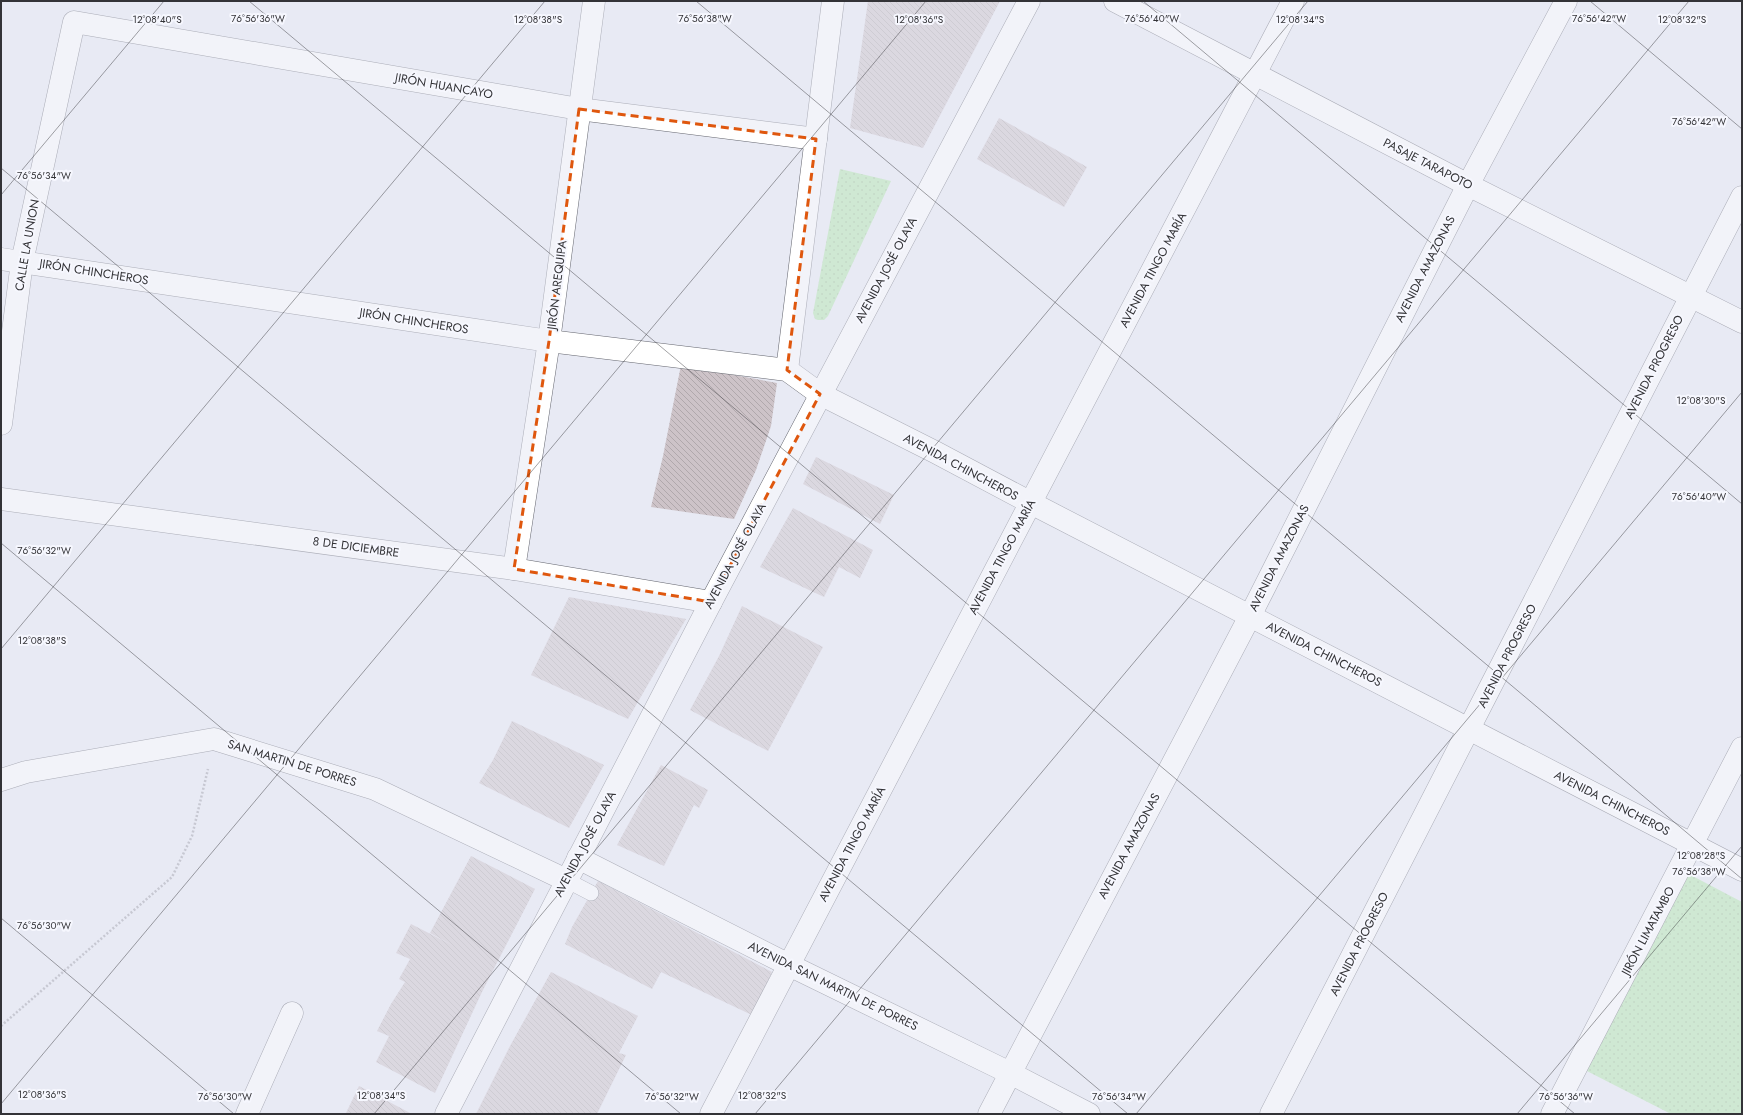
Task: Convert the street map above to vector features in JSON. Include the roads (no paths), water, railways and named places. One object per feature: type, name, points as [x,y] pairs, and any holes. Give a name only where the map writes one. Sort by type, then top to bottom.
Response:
[{"type":"street","name":"JIRÓN AREQUIPA","points":[[514,569],[549,341],[594,1]]},
{"type":"street","points":[[787,370],[833,1]]},
{"type":"street","name":"AVENIDA JOSÉ OLAYA","points":[[446,1114],[710,602],[1029,1]]},
{"type":"street","name":"PASAJE TARAPOTO","points":[[1115,1],[1468,185],[1742,322]]},
{"type":"street","name":"AVENIDA TINGO MARÍA","points":[[712,1114],[771,987],[789,965],[1293,1]]},
{"type":"street","name":"AVENIDA AMAZONAS","points":[[989,1114],[1250,616],[1468,185],[1566,1]]},
{"type":"street","name":"JIRÓN HUANCAYO","points":[[74,22],[579,109],[816,139]]},
{"type":"street","name":"CALLE LA UNION","points":[[1,424],[22,262],[74,22]]},
{"type":"street","name":"AVENIDA PROGRESO","points":[[1271,1114],[1742,197]]},
{"type":"street","name":"JIRÓN CHINCHEROS","points":[[1,259],[549,341],[787,370],[820,394]]},
{"type":"street","name":"AVENIDA CHINCHEROS","points":[[820,394],[935,452],[1742,870]]},
{"type":"street","name":"8 DE DICIEMBRE","points":[[1,499],[514,569],[710,602]]},
{"type":"street","name":"SAN MARTIN DE PORRES","points":[[1,780],[26,772],[214,739],[375,789],[566,880]]},
{"type":"street","name":"JIRÓN LIMATAMBO","points":[[1552,1114],[1693,845],[1742,748]]},
{"type":"street","name":"AVENIDA SAN MARTIN DE PORRES","points":[[578,858],[603,877],[754,955],[789,965],[1010,1073],[1089,1114]]},
{"type":"street","points":[[247,1114],[292,1013]]},
{"type":"lane","points":[[566,880],[591,893]]}]
